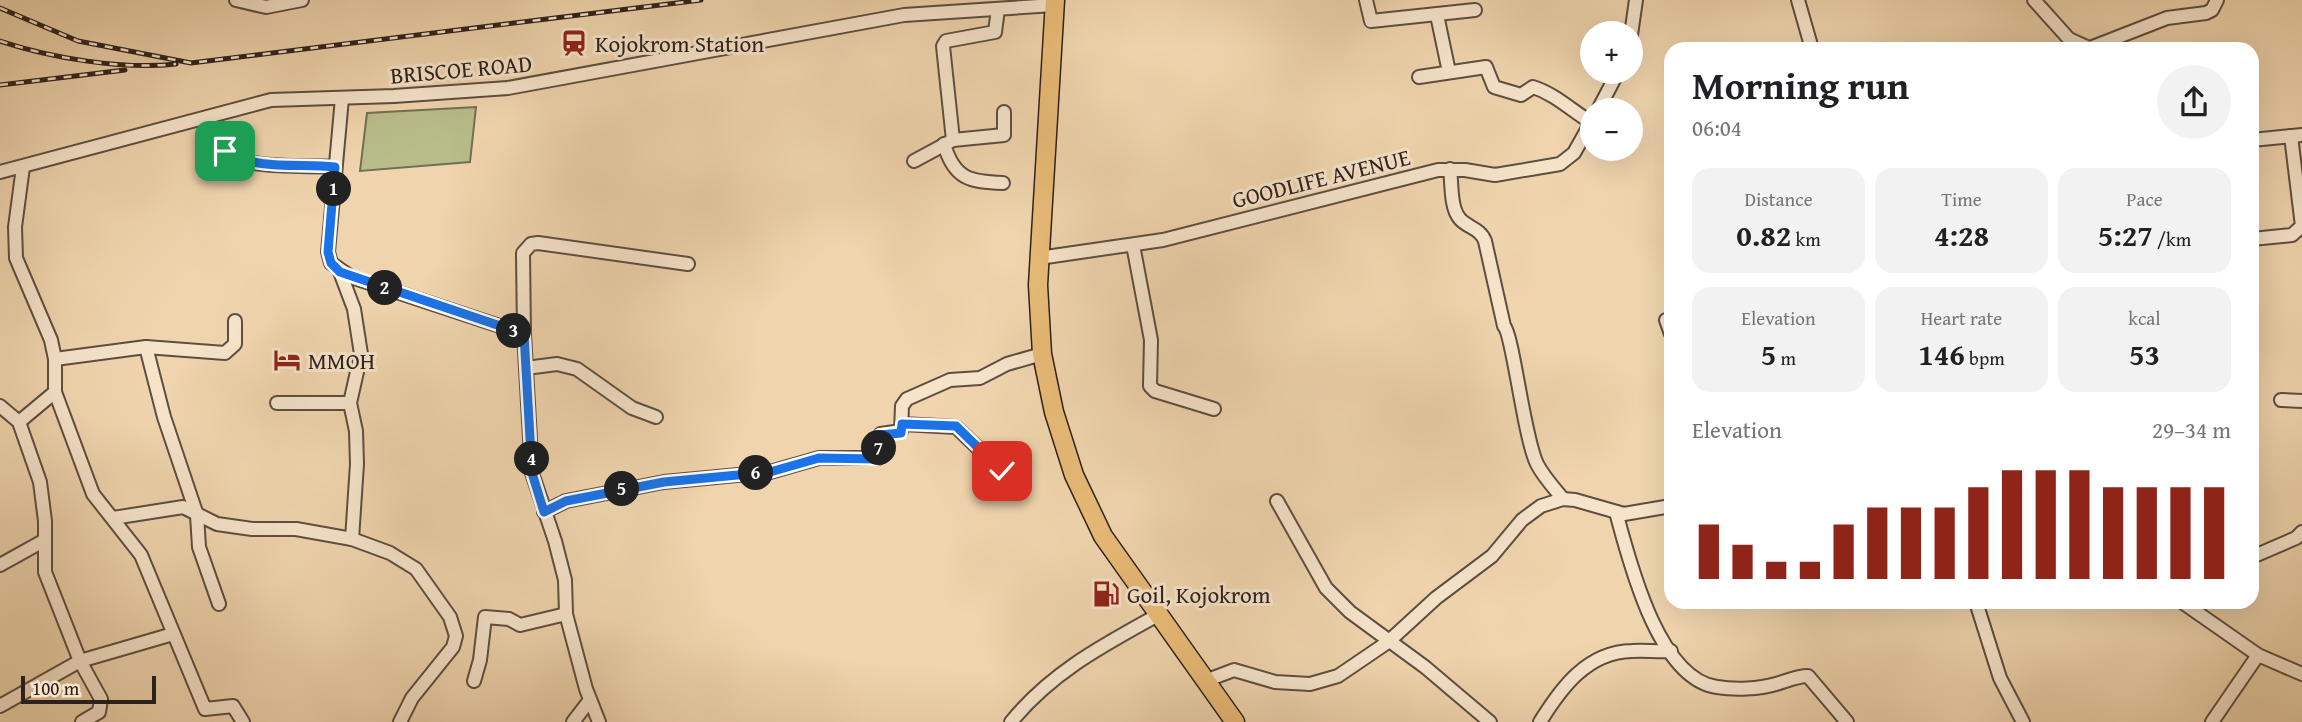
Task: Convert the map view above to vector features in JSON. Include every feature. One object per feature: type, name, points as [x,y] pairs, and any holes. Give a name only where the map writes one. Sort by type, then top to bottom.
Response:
[{"type":"highway","points":[[1054,2],[1039,258],[1042,354],[1054,412],[1084,499],[1103,536],[1236,722]]},
{"type":"street","points":[[236,0],[266,8],[302,0]]},
{"type":"street","points":[[1366,0],[1371,21],[1475,10]]},
{"type":"street","points":[[1633,21],[1636,0]]},
{"type":"street","points":[[1798,0],[1810,42]]},
{"type":"street","points":[[2034,0],[2069,38],[2077,42]]},
{"type":"street","points":[[2105,42],[2167,18],[2206,13],[2212,10],[2217,0]]},
{"type":"street","name":"BRISCOE ROAD","points":[[0,172],[271,100],[508,88],[843,25],[923,13],[998,9],[1054,2]]},
{"type":"street","points":[[998,9],[995,32],[946,41],[943,46],[951,164],[964,176],[977,182],[1003,183]]},
{"type":"street","points":[[1437,15],[1449,72]]},
{"type":"street","points":[[1419,77],[1486,67],[1494,87],[1521,95],[1532,87],[1550,92],[1561,104],[1580,115]]},
{"type":"street","points":[[342,98],[328,252],[331,263],[340,272],[354,309],[361,354],[350,403],[357,464],[352,539]]},
{"type":"street","points":[[914,161],[949,142],[1004,135],[1004,112]]},
{"type":"street","points":[[208,117],[221,147],[240,160],[260,164],[335,167]]},
{"type":"street","points":[[2259,139],[2297,135],[2302,226],[2292,235],[2259,238]]},
{"type":"street","name":"GOODLIFE AVENUE","points":[[1039,258],[1133,245],[1450,169],[1495,175],[1560,164],[1574,153],[1580,143]]},
{"type":"street","points":[[23,167],[15,227],[16,258],[51,340],[55,359],[55,392],[93,494],[141,555],[205,709],[233,706],[243,722]]},
{"type":"street","points":[[1450,169],[1455,212],[1461,221],[1480,232],[1485,241],[1504,326],[1509,332],[1521,408],[1536,463],[1563,499]]},
{"type":"street","points":[[599,722],[590,700],[566,614],[565,580],[532,473],[522,261],[526,247],[531,244],[688,264]]},
{"type":"street","points":[[1133,245],[1151,340],[1150,386],[1156,391],[1214,409]]},
{"type":"street","points":[[340,272],[524,334]]},
{"type":"street","points":[[55,359],[146,347],[225,353],[235,344],[235,321]]},
{"type":"street","points":[[146,347],[164,417],[197,515],[199,547],[219,604]]},
{"type":"street","points":[[544,512],[566,501],[664,482],[770,472],[819,458],[876,459],[880,435],[901,433],[902,406],[907,399],[950,380],[980,378],[1007,364],[1042,354]]},
{"type":"street","points":[[526,368],[557,364],[577,369],[632,408],[656,417]]},
{"type":"street","points":[[19,422],[55,392]]},
{"type":"street","points":[[2281,400],[2302,401]]},
{"type":"street","points":[[277,403],[350,403]]},
{"type":"street","points":[[0,406],[19,422],[40,482],[45,572],[80,661],[102,708],[82,722]]},
{"type":"street","points":[[902,424],[956,426],[1002,471]]},
{"type":"street","points":[[1205,681],[1234,670],[1275,682],[1320,682],[1338,676],[1388,642],[1436,598],[1492,556],[1522,520],[1542,506],[1563,499],[1616,512],[1664,507]]},
{"type":"street","points":[[1277,500],[1326,588],[1388,642],[1425,667],[1490,722]]},
{"type":"street","points":[[113,518],[177,506],[216,524],[252,529],[296,529],[352,539],[390,553],[421,573],[456,630],[453,647],[412,698],[400,722]]},
{"type":"street","points":[[1616,512],[1642,599],[1671,651],[1696,680],[1707,685],[1763,687],[1808,676],[1847,722]]},
{"type":"street","points":[[2259,554],[2296,538],[2302,532]]},
{"type":"street","points":[[0,565],[45,540]]},
{"type":"street","points":[[1978,609],[2000,678],[2023,722]]},
{"type":"street","points":[[2192,609],[2258,655],[2302,674]]},
{"type":"street","points":[[474,681],[480,660],[485,617],[509,619],[520,625],[566,614]]},
{"type":"street","points":[[1011,722],[1029,700],[1068,666],[1158,615]]},
{"type":"street","points":[[0,706],[80,661],[173,634]]},
{"type":"street","points":[[1540,722],[1563,685],[1600,660],[1633,651],[1671,651]]},
{"type":"street","points":[[2212,722],[2258,655]]},
{"type":"street","points":[[573,722],[590,700]]},
{"type":"green space","points":[[476,107],[470,162],[360,171],[367,113]]},
{"type":"railway","points":[[0,8],[78,41],[191,63],[701,0]]},
{"type":"railway","points":[[0,41],[42,53],[87,61],[133,65],[176,64]]},
{"type":"railway","points":[[0,85],[125,70]]},
{"type":"place","name":"Kojokrom Station","points":[[574,43]]},
{"type":"place","name":"MMOH","points":[[287,360]]},
{"type":"place","name":"Goil, Kojokrom","points":[[1106,594]]},
{"type":"route","points":[[225,151],[240,160],[260,164],[335,167],[328,252],[331,263],[340,272],[524,334],[532,473],[544,512],[566,501],[664,482],[770,472],[819,458],[876,459],[879,457],[880,435],[901,433],[902,424],[956,426],[991,457],[1002,471]]}]
